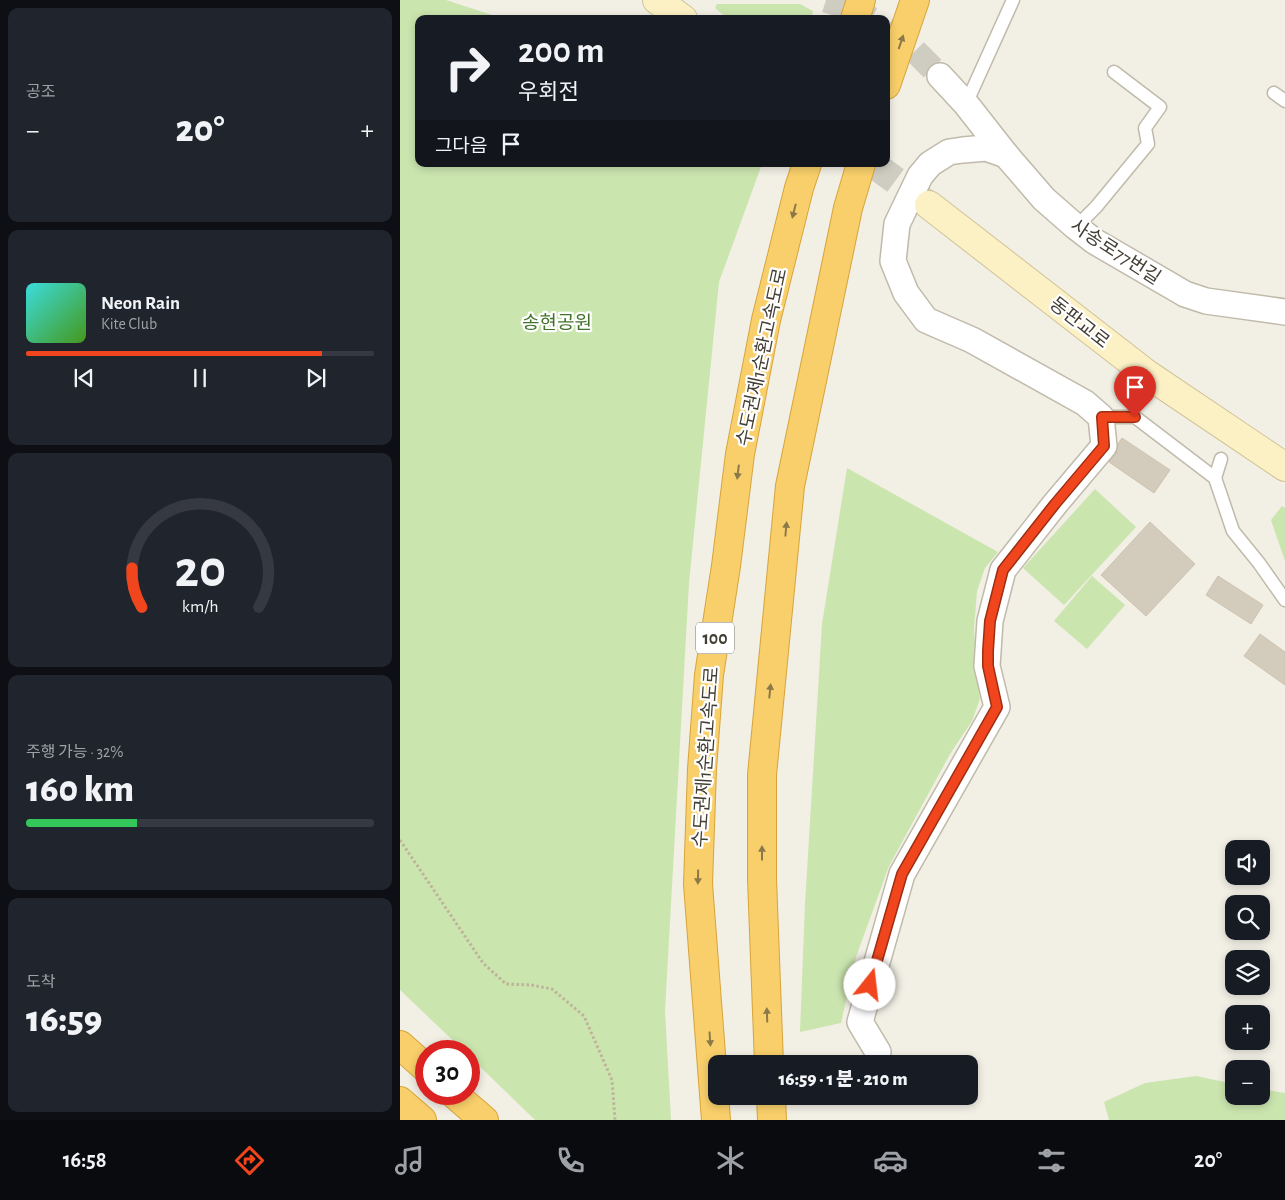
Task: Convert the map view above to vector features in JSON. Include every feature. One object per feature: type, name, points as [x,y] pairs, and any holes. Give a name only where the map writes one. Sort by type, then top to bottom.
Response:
[{"type":"highway","points":[[856,15],[861,0]]},
{"type":"highway","points":[[890,72],[915,0]]},
{"type":"highway","name":"수도권제1순환고속도로","points":[[716,1120],[698,884],[702,769],[709,675],[726,566],[740,454],[766,320],[806,167]]},
{"type":"highway","points":[[770,1055],[762,879],[762,775],[790,486],[848,208],[860,167]]},
{"type":"highway","points":[[400,1045],[415,1058]]},
{"type":"highway","points":[[400,1101],[422,1120]]},
{"type":"highway","points":[[467,1105],[484,1120]]},
{"type":"highway","points":[[771,1105],[772,1120]]},
{"type":"main road","points":[[657,0],[677,15]]},
{"type":"main road","name":"동판교로","points":[[929,205],[1147,374],[1285,467]]},
{"type":"street","name":"사송로77번길","points":[[940,76],[966,104],[1044,199],[1094,241],[1184,294],[1206,301],[1285,312]]},
{"type":"street","points":[[878,1052],[860,1022],[902,874],[997,707],[988,666],[988,648],[990,621],[1003,570],[1104,446],[1102,417],[1085,403],[972,340],[926,320],[906,293],[893,262],[897,224],[920,176],[930,164],[949,152],[986,148],[1006,155]]},
{"type":"lane","points":[[966,104],[1013,0]]},
{"type":"lane","points":[[1076,227],[1096,207],[1148,144],[1145,128],[1160,107],[1114,72]]},
{"type":"lane","points":[[1274,93],[1285,102]]},
{"type":"lane","points":[[1102,417],[1135,417],[1215,478],[1233,531],[1260,563],[1285,600]]},
{"type":"lane","points":[[1215,478],[1221,459]]},
{"type":"path","points":[[400,840],[483,963],[506,984],[531,985],[552,989],[584,1016],[612,1080],[615,1120]]},
{"type":"green space","name":"송현공원","points":[[400,0],[446,0],[492,15],[415,15],[415,167],[761,167],[719,282],[689,583],[665,1011],[671,1120],[535,1120],[480,1067],[480,1040],[452,1040],[400,990]]},
{"type":"green space","points":[[717,4],[800,4],[813,11],[812,15],[723,15],[715,8]]},
{"type":"green space","points":[[847,468],[998,552],[985,568],[977,591],[974,630],[980,699],[972,721],[950,754],[889,866],[856,957],[841,1023],[800,1032],[805,904],[822,624]]},
{"type":"green space","points":[[1095,489],[1136,527],[1064,605],[1023,568]]},
{"type":"green space","points":[[1282,506],[1285,508],[1285,561],[1271,520]]},
{"type":"green space","points":[[1092,576],[1125,605],[1087,649],[1054,621]]},
{"type":"green space","points":[[1196,1076],[1225,1082],[1225,1105],[1270,1105],[1270,1090],[1285,1093],[1285,1120],[1109,1120],[1104,1102],[1145,1083]]},
{"type":"building","points":[[1122,438],[1170,470],[1154,493],[1109,462],[1118,451],[1118,444]]},
{"type":"building","points":[[1150,522],[1195,564],[1146,616],[1101,575]]},
{"type":"building","points":[[1218,576],[1263,605],[1251,624],[1206,595]]},
{"type":"building","points":[[1260,634],[1285,652],[1285,685],[1244,656]]},
{"type":"tunnel","points":[[826,0],[854,9],[864,15]]},
{"type":"tunnel","points":[[890,31],[914,50],[940,76]]},
{"type":"tunnel","points":[[877,167],[929,205]]},
{"type":"route","points":[[870,985],[902,874],[997,707],[988,666],[988,651],[990,621],[1003,570],[1104,446],[1102,417],[1135,417]]}]
